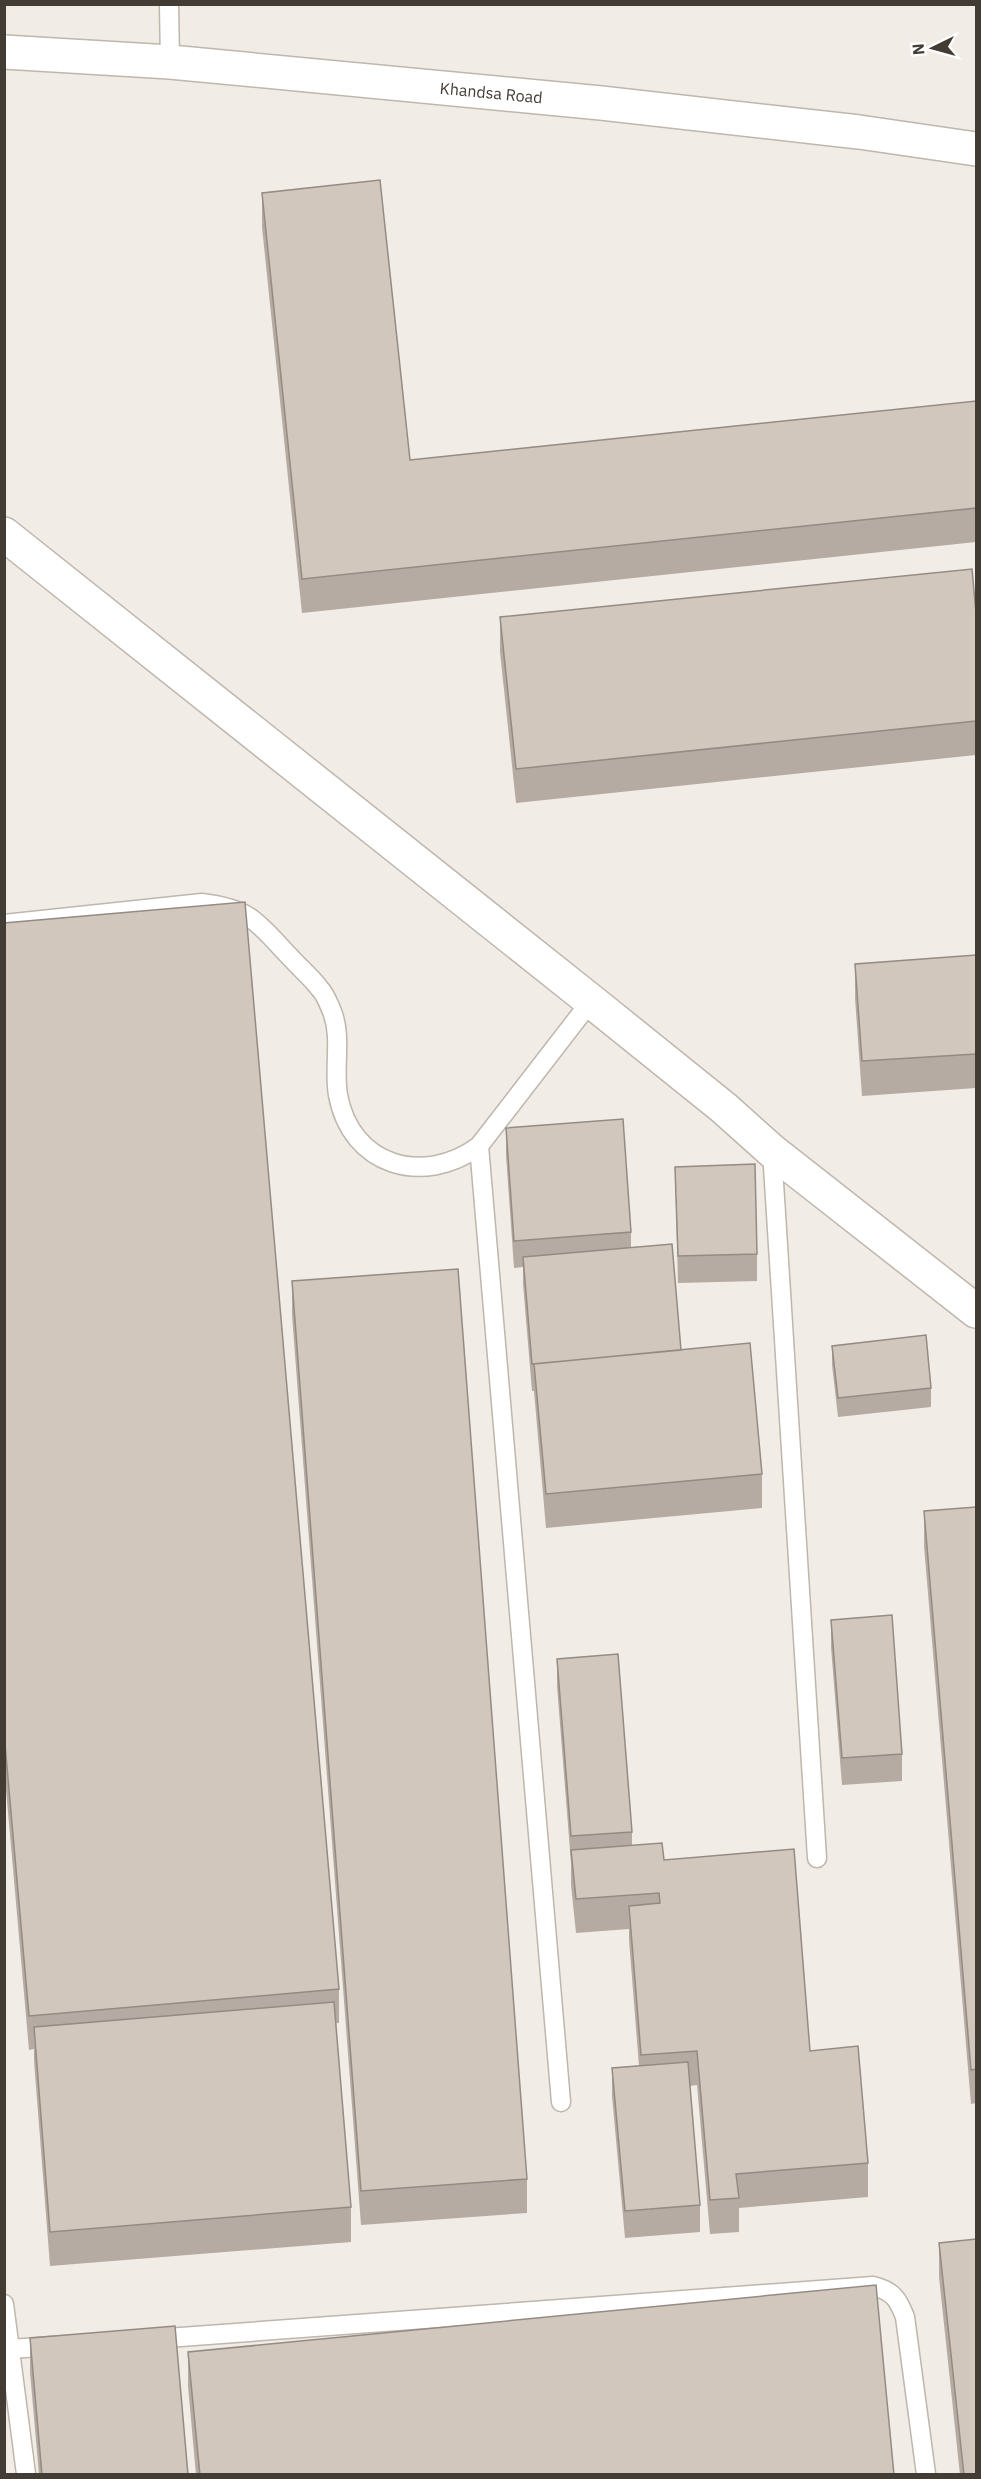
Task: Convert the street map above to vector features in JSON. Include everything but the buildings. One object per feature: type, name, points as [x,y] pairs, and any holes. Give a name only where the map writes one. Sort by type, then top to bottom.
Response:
[{"type":"street","name":"Khandsa Road","points":[[4,52],[170,62],[601,103],[859,132],[976,149]]},
{"type":"street","points":[[4,534],[976,1311]]},
{"type":"lane","points":[[169,4],[170,62]]},
{"type":"lane","points":[[4,924],[202,903],[216,904],[249,918],[321,989],[332,1011],[336,1026],[338,1094],[344,1116],[358,1139],[384,1160],[403,1167],[428,1167],[457,1159],[479,1146],[591,1001]]},
{"type":"lane","points":[[479,1146],[561,2102]]},
{"type":"lane","points":[[772,1150],[817,1858]]},
{"type":"lane","points":[[141,2340],[873,2286],[887,2289],[897,2298],[905,2317],[926,2475]]},
{"type":"lane","points":[[4,2304],[26,2475]]},
{"type":"lane","points":[[10,2349],[70,2345]]}]
